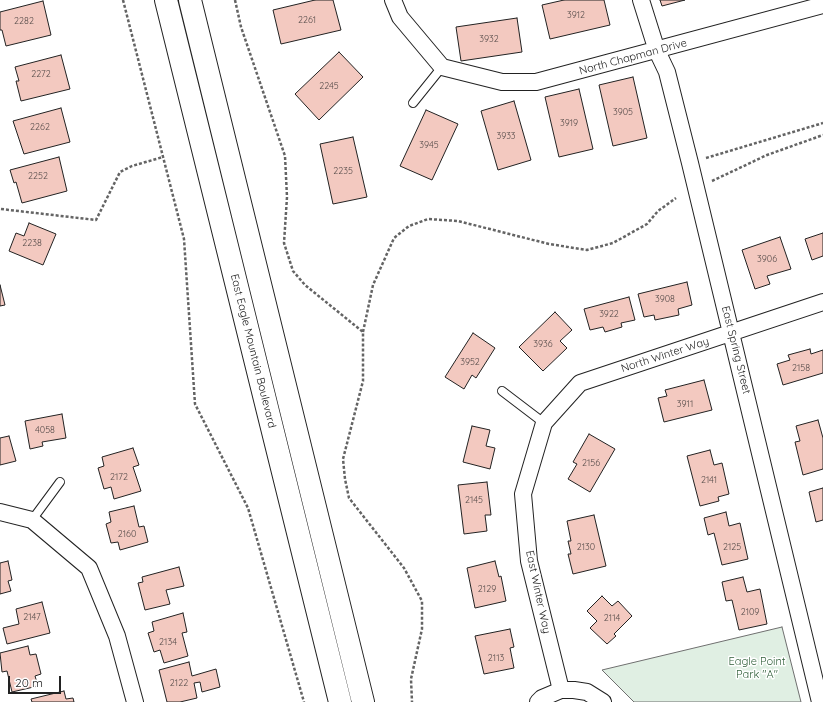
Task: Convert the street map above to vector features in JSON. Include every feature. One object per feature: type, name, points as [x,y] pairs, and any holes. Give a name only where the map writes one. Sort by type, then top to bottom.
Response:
[{"type":"street","name":"East Eagle Mountain Boulevard","points":[[166,0],[340,702]]},
{"type":"street","name":"East Eagle Mountain Boulevard","points":[[190,0],[363,702]]},
{"type":"street","points":[[393,0],[400,17],[442,66]]},
{"type":"street","name":"East Spring Street","points":[[641,0],[657,51],[667,72],[732,334],[820,702]]},
{"type":"street","name":"North Chapman Drive","points":[[442,66],[502,82],[536,82],[657,51],[804,5],[823,5]]},
{"type":"street","name":"North Winter Way","points":[[544,423],[580,383],[732,334],[823,302]]},
{"type":"street","name":"East Winter Way","points":[[544,423],[523,494],[530,561],[561,690]]},
{"type":"street","points":[[0,512],[32,520],[89,568],[117,636],[135,702]]},
{"type":"street","points":[[538,702],[542,698],[561,690],[587,692],[603,702]]},
{"type":"lane","points":[[414,103],[442,66]]},
{"type":"lane","points":[[502,391],[544,423]]},
{"type":"lane","points":[[32,520],[60,482]]},
{"type":"path","points":[[123,0],[184,239],[195,404],[248,508],[304,702]]},
{"type":"path","points":[[235,0],[241,27],[285,156],[287,197],[284,243],[293,271],[305,285],[363,332]]},
{"type":"path","points":[[690,163],[823,122]]},
{"type":"path","points":[[712,181],[767,155],[823,134]]},
{"type":"path","points":[[1,209],[96,220],[120,172],[132,166],[163,157]]},
{"type":"path","points":[[412,702],[411,679],[422,629],[422,601],[404,568],[349,498],[343,459],[363,381],[363,332],[373,285],[394,238],[409,226],[428,219],[458,221],[549,244],[587,250],[613,243],[647,224],[658,211],[676,198]]},
{"type":"green space","name":"Eagle Point Park \"A\"","points":[[782,627],[801,702],[634,702],[602,670]]},
{"type":"building","points":[[315,0],[333,0],[341,30],[281,44],[273,10]]},
{"type":"building","points":[[564,0],[604,0],[610,25],[550,39],[542,5]]},
{"type":"building","points":[[660,0],[685,0],[662,6]]},
{"type":"building","points":[[43,1],[51,35],[6,46],[2,30],[0,30],[0,12]]},
{"type":"building","points":[[517,18],[522,52],[461,61],[456,27]]},
{"type":"building","points":[[339,52],[363,77],[319,120],[295,94]]},
{"type":"building","points":[[61,55],[70,89],[21,101],[16,81],[19,81],[15,67]]},
{"type":"building","points":[[633,77],[647,138],[613,146],[599,85]]},
{"type":"building","points":[[579,89],[593,149],[559,157],[545,97]]},
{"type":"building","points":[[514,101],[531,160],[498,170],[481,111]]},
{"type":"building","points":[[61,108],[70,142],[24,154],[13,121]]},
{"type":"building","points":[[426,110],[458,124],[432,180],[400,166]]},
{"type":"building","points":[[353,137],[367,197],[333,204],[320,144]]},
{"type":"building","points":[[59,157],[67,191],[22,203],[16,182],[14,183],[10,170]]},
{"type":"building","points":[[29,223],[56,234],[43,265],[9,251],[16,233],[24,236]]},
{"type":"building","points":[[823,233],[823,256],[812,260],[805,239]]},
{"type":"building","points":[[780,237],[791,269],[767,276],[770,284],[755,289],[742,250]]},
{"type":"building","points":[[687,282],[692,305],[678,309],[679,315],[655,320],[654,315],[644,317],[638,294]]},
{"type":"building","points":[[0,285],[5,305],[0,306]]},
{"type":"building","points":[[629,297],[635,320],[621,323],[622,327],[605,332],[603,327],[590,330],[584,309]]},
{"type":"building","points":[[555,312],[572,330],[560,341],[567,348],[543,371],[519,347]]},
{"type":"building","points":[[473,333],[495,348],[476,378],[472,375],[464,389],[445,377]]},
{"type":"building","points":[[810,349],[811,354],[823,350],[823,373],[783,385],[777,364],[790,360],[788,355]]},
{"type":"building","points":[[704,380],[712,410],[664,422],[658,398],[667,396],[665,390]]},
{"type":"building","points":[[62,414],[66,438],[42,442],[43,446],[30,449],[25,421]]},
{"type":"building","points":[[818,420],[823,438],[823,469],[803,475],[795,442],[800,441],[796,426]]},
{"type":"building","points":[[472,426],[490,430],[486,446],[495,448],[490,469],[463,462]]},
{"type":"building","points":[[589,434],[615,449],[590,492],[568,479],[577,464],[573,462]]},
{"type":"building","points":[[9,436],[16,461],[0,465],[0,438]]},
{"type":"building","points":[[133,448],[139,465],[133,467],[141,491],[114,499],[111,487],[104,489],[98,468],[104,466],[102,457]]},
{"type":"building","points":[[710,450],[714,465],[722,463],[729,494],[718,497],[719,501],[700,506],[687,456]]},
{"type":"building","points":[[487,482],[491,515],[485,515],[487,531],[464,534],[458,485]]},
{"type":"building","points":[[823,488],[823,520],[816,522],[809,492]]},
{"type":"building","points":[[134,506],[139,527],[144,526],[148,542],[120,550],[118,542],[111,543],[106,524],[111,522],[109,512]]},
{"type":"building","points":[[726,512],[729,526],[740,523],[748,559],[722,565],[714,533],[708,535],[704,518]]},
{"type":"building","points":[[594,515],[606,566],[573,574],[568,554],[571,554],[568,541],[571,541],[567,521]]},
{"type":"building","points":[[8,561],[12,580],[8,581],[11,591],[0,594],[0,563]]},
{"type":"building","points":[[495,561],[499,577],[501,576],[506,601],[475,608],[467,568]]},
{"type":"building","points":[[179,567],[184,586],[166,590],[170,604],[145,610],[138,583],[143,582],[142,577]]},
{"type":"building","points":[[743,577],[747,592],[760,589],[767,624],[739,630],[732,600],[726,601],[722,582]]},
{"type":"building","points":[[602,596],[612,606],[618,601],[632,616],[614,634],[616,636],[607,644],[590,628],[597,621],[587,611]]},
{"type":"building","points":[[42,602],[50,633],[7,644],[3,628],[19,624],[16,609]]},
{"type":"building","points":[[183,613],[187,632],[182,633],[188,656],[164,663],[160,650],[154,652],[148,633],[154,631],[152,622]]},
{"type":"building","points":[[510,629],[514,647],[510,648],[514,668],[484,674],[475,636]]},
{"type":"building","points":[[28,646],[30,655],[36,654],[41,674],[35,676],[38,686],[12,692],[7,671],[2,672],[0,653]]},
{"type":"building","points":[[189,662],[192,676],[216,669],[220,687],[202,692],[200,682],[194,683],[197,698],[180,702],[167,702],[159,670]]},
{"type":"building","points":[[64,691],[66,699],[73,698],[74,702],[32,702],[31,699]]}]
